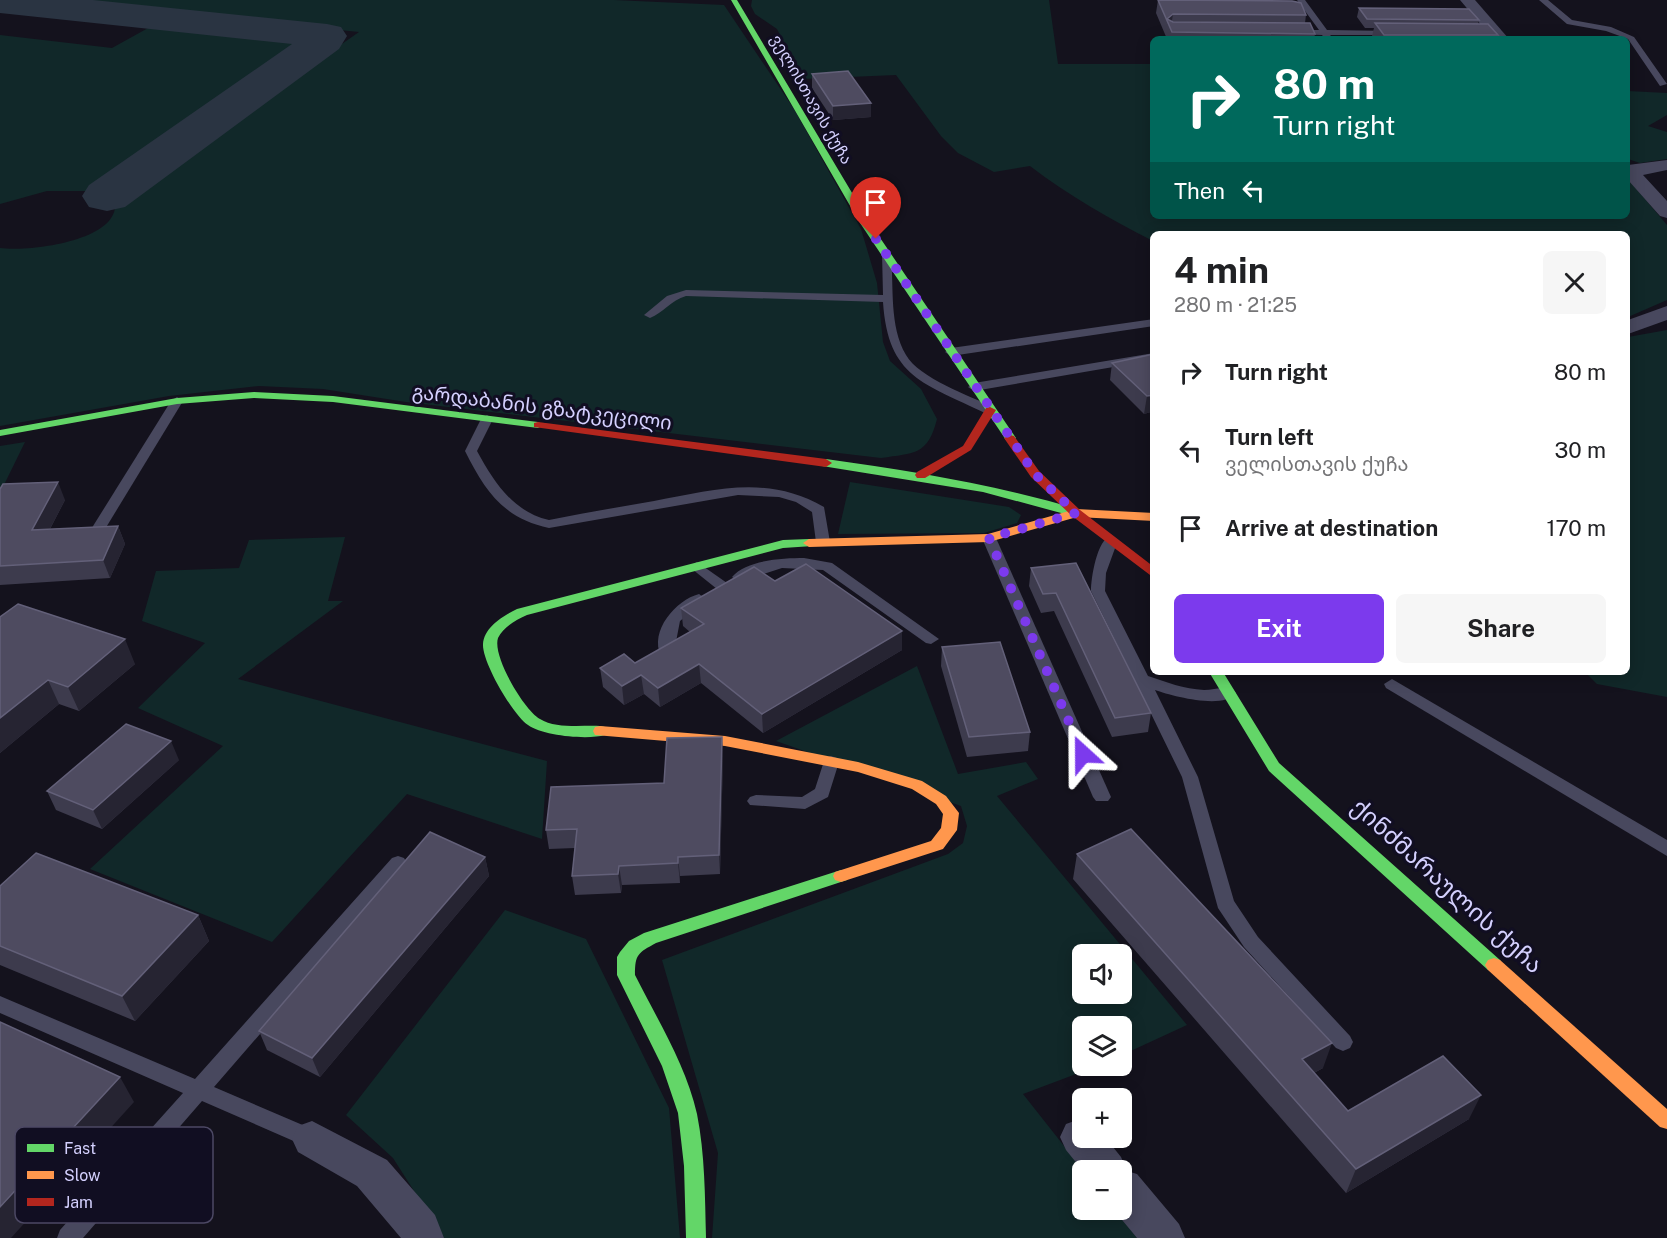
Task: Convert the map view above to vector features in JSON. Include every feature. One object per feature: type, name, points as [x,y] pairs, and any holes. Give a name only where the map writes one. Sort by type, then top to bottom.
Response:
[{"type":"street","name":"ველისთავის ქუჩა","points":[[734,0],[886,255],[1035,474],[1076,513],[1150,571]]},
{"type":"street","points":[[1467,0],[1493,35]]},
{"type":"street","points":[[1630,171],[1667,165]]},
{"type":"street","points":[[1630,173],[1667,212]]},
{"type":"street","points":[[1630,327],[1667,312]]},
{"type":"street","points":[[1630,328],[1667,324]]},
{"type":"street","name":"გარდაბანის გზატკეცილი","points":[[0,433],[177,401],[254,395],[333,399],[921,475],[986,485],[1076,513]]},
{"type":"street","points":[[921,475],[967,448],[990,410]]},
{"type":"street","points":[[696,1238],[694,1163],[689,1122],[682,1095],[626,975],[626,957],[635,946],[650,938],[937,845],[949,830],[951,813],[941,800],[917,785],[831,762],[725,741],[560,728],[535,723],[521,711],[490,650],[489,641],[497,627],[522,612],[783,544],[989,538],[1076,513],[1150,517]]},
{"type":"street","name":"ქინძმარაულის ქუჩა","points":[[1218,675],[1274,767],[1667,1121]]},
{"type":"street","points":[[312,1139],[372,1173],[420,1229],[423,1238]]},
{"type":"street","points":[[1089,1148],[1099,1160]]},
{"type":"street","points":[[1132,1200],[1164,1238]]},
{"type":"lane","points":[[1301,0],[1327,36]]},
{"type":"lane","points":[[1543,0],[1570,22],[1608,29],[1624,36]]},
{"type":"lane","points":[[1289,32],[1327,36],[1404,33]]},
{"type":"lane","points":[[1630,39],[1663,84]]},
{"type":"lane","points":[[886,255],[892,324],[900,357],[927,380],[990,410]]},
{"type":"lane","points":[[650,315],[667,299],[676,294],[686,293],[890,299]]},
{"type":"lane","points":[[951,352],[1150,323]]},
{"type":"lane","points":[[974,387],[1150,357]]},
{"type":"lane","points":[[92,539],[177,401]]},
{"type":"lane","points":[[487,419],[471,451],[488,484],[523,517],[534,522],[549,524],[731,491],[765,492],[790,495],[808,501],[819,510],[823,542]]},
{"type":"lane","points":[[989,538],[1102,797]]},
{"type":"lane","points":[[1111,540],[1099,573],[1098,591],[1190,777],[1225,903],[1251,942],[1343,1042]]},
{"type":"lane","points":[[666,652],[669,622],[675,613],[760,567],[807,562],[827,566],[931,639]]},
{"type":"lane","points":[[698,566],[722,586]]},
{"type":"lane","points":[[1144,680],[1176,692],[1207,697],[1228,693]]},
{"type":"lane","points":[[1392,684],[1667,849]]},
{"type":"lane","points":[[756,801],[806,802],[822,793],[831,762]]},
{"type":"lane","points":[[166,1127],[398,863]]},
{"type":"lane","points":[[0,1004],[312,1139]]},
{"type":"lane","points":[[68,1238],[81,1223]]},
{"type":"green space","points":[[43,0],[614,0],[724,5],[794,109],[861,229],[877,283],[883,342],[890,361],[921,389],[937,419],[929,440],[924,446],[911,453],[881,458],[406,402],[323,389],[259,386],[169,396],[0,426],[0,248],[50,246],[88,235],[103,227],[112,216],[115,203],[359,32]]},
{"type":"green space","points":[[752,0],[1049,0],[1058,64],[1150,64],[1150,219],[1630,219],[1630,181],[1667,225],[1667,300],[1630,316],[1630,231],[1150,231],[1150,239],[1090,206],[1030,166],[994,172],[958,153],[941,136],[896,75],[802,79],[777,29],[755,14],[751,6]]},
{"type":"green space","points":[[159,22],[303,37],[310,38],[311,43],[92,191],[47,191],[0,204],[0,35],[112,48]]},
{"type":"green space","points":[[1630,91],[1667,93],[1667,115],[1648,126],[1667,132],[1667,159],[1640,163],[1630,160]]},
{"type":"green space","points":[[1667,330],[1667,697],[1597,684],[1588,675],[1630,675],[1630,337]]},
{"type":"green space","points":[[25,442],[0,493],[0,446]]},
{"type":"green space","points":[[850,482],[1009,507],[1021,515],[1017,523],[984,533],[838,534]]},
{"type":"green space","points":[[345,537],[328,601],[343,601],[238,679],[547,761],[542,839],[407,794],[272,942],[90,869],[223,746],[138,708],[205,643],[142,621],[156,571],[239,568],[249,540]]},
{"type":"green space","points":[[917,666],[958,774],[1026,762],[1038,779],[997,796],[1120,944],[1072,944],[1072,1004],[1132,1004],[1132,959],[1187,1025],[1132,1050],[1132,1016],[1072,1016],[1072,1076],[1023,1094],[1075,1160],[1072,1160],[1072,1220],[1123,1220],[1137,1238],[712,1238],[718,1153],[662,960],[948,854],[963,843],[967,826],[961,806],[776,741]]},
{"type":"green space","points":[[505,910],[586,939],[669,1108],[680,1238],[444,1238],[393,1158],[346,1115]]},
{"type":"building","points":[[1158,0],[1292,1],[1301,3],[1306,15],[1173,14],[1167,19],[1173,22],[1310,23],[1315,34],[1172,32]]},
{"type":"building","points":[[1359,8],[1469,9],[1479,20],[1367,19]]},
{"type":"building","points":[[1375,23],[1488,24],[1498,35],[1384,35]]},
{"type":"building","points":[[848,71],[871,103],[833,106],[812,74]]},
{"type":"building","points":[[1150,355],[1150,396],[1147,396],[1112,363]]},
{"type":"building","points":[[58,482],[32,530],[118,526],[103,560],[0,566],[0,489],[3,484]]},
{"type":"building","points":[[1076,563],[1151,713],[1115,718],[1056,593],[1043,594],[1031,568]]},
{"type":"building","points":[[806,564],[902,631],[762,714],[699,664],[658,688],[641,675],[622,686],[600,668],[624,654],[635,663],[704,624],[681,608],[754,567],[775,581]]},
{"type":"building","points":[[18,604],[125,639],[68,687],[48,680],[0,718],[0,617]]},
{"type":"building","points":[[1000,642],[1030,732],[969,737],[942,647]]},
{"type":"building","points":[[126,724],[171,741],[93,810],[47,791]]},
{"type":"building","points":[[722,737],[719,855],[678,857],[678,863],[619,866],[618,874],[572,876],[577,829],[546,830],[551,787],[664,783],[667,738]]},
{"type":"building","points":[[1131,829],[1332,1043],[1302,1059],[1348,1111],[1443,1056],[1481,1095],[1356,1169],[1077,854]]},
{"type":"building","points":[[430,832],[485,857],[312,1058],[259,1031]]},
{"type":"building","points":[[36,853],[198,915],[122,996],[0,946],[0,886]]},
{"type":"building","points":[[0,1022],[120,1077],[74,1127],[15,1127],[15,1191],[0,1207]]},
{"type":"taxiway","points":[[0,2],[327,36],[325,40],[107,196]]},
{"type":"traffic: fast","points":[[734,0],[865,223],[1010,438]]},
{"type":"traffic: fast","points":[[0,433],[177,401],[254,395],[333,399],[538,425]]},
{"type":"traffic: fast","points":[[826,463],[983,488],[1076,513]]},
{"type":"traffic: fast","points":[[600,731],[550,728],[535,723],[529,718],[507,686],[491,651],[490,644],[494,633],[502,624],[522,612],[783,544],[809,543]]},
{"type":"traffic: fast","points":[[1218,675],[1274,767],[1494,965]]},
{"type":"traffic: fast","points":[[696,1238],[694,1166],[687,1113],[671,1066],[626,975],[626,957],[635,946],[650,938],[841,876]]},
{"type":"traffic: slow","points":[[809,543],[989,538],[1076,513],[1150,517]]},
{"type":"traffic: slow","points":[[600,731],[725,741],[858,767],[917,785],[941,800],[951,813],[949,830],[937,845],[841,876]]},
{"type":"traffic: slow","points":[[1494,965],[1667,1121]]},
{"type":"traffic: jam","points":[[921,475],[967,448],[990,410]]},
{"type":"traffic: jam","points":[[538,425],[826,463]]},
{"type":"traffic: jam","points":[[1010,438],[1035,474],[1076,513],[1150,571]]},
{"type":"route","points":[[876,239],[1035,474],[1076,513],[1049,523],[989,538],[1083,754]]}]
